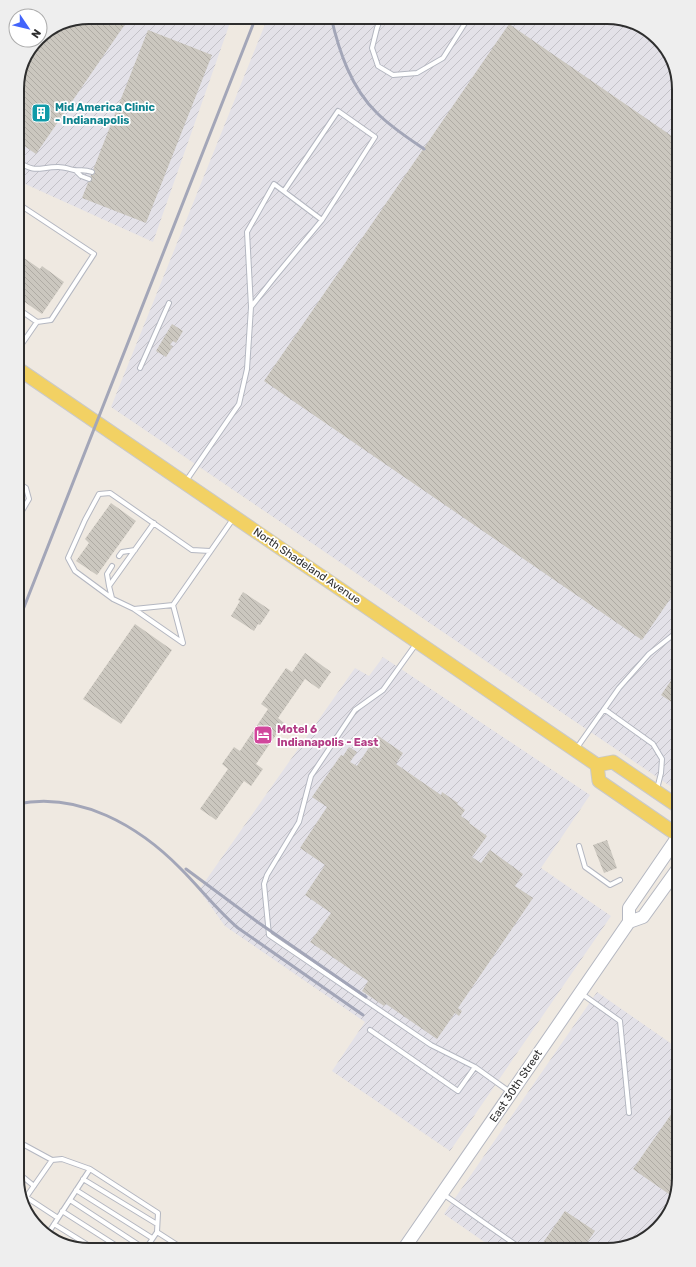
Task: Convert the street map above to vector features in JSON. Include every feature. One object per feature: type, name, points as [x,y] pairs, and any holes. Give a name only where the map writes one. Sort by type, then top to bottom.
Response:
[{"type":"main road","name":"North Shadeland Avenue","points":[[24,373],[597,764]]},
{"type":"main road","points":[[672,802],[613,762],[597,764],[599,781],[672,830]]},
{"type":"main road","name":"East 30th Street","points":[[408,1243],[629,922],[629,908],[672,845]]},
{"type":"main road","name":"East 30th Street","points":[[629,922],[643,917],[672,877]]},
{"type":"lane","points":[[378,24],[372,48],[378,66],[393,75],[417,73],[443,58],[465,24]]},
{"type":"lane","points":[[251,307],[322,220],[375,137],[338,111],[284,191]]},
{"type":"lane","points":[[24,165],[35,170],[59,167],[75,170],[84,169],[92,172]]},
{"type":"lane","points":[[75,170],[81,176],[89,179]]},
{"type":"lane","points":[[185,483],[238,404],[247,369],[251,307],[247,232],[274,184],[322,220]]},
{"type":"lane","points":[[24,208],[94,254],[51,320],[37,322],[24,313]]},
{"type":"lane","points":[[140,368],[168,303]]},
{"type":"lane","points":[[24,341],[37,322]]},
{"type":"lane","points":[[24,487],[26,488],[29,499],[24,508]]},
{"type":"lane","points":[[210,551],[192,550],[110,493],[99,494],[85,520],[68,558],[75,571],[112,599],[134,609],[183,643],[173,605],[234,517]]},
{"type":"lane","points":[[109,586],[154,523]]},
{"type":"lane","points":[[119,556],[122,552],[136,550]]},
{"type":"lane","points":[[112,566],[107,574],[112,599]]},
{"type":"lane","points":[[134,609],[173,605]]},
{"type":"lane","points":[[575,750],[619,688],[649,654],[672,635]]},
{"type":"lane","points":[[418,642],[383,690],[355,710],[311,776],[299,822],[267,875],[264,884],[269,935],[431,1045],[475,1067],[511,1092]]},
{"type":"lane","points":[[604,709],[653,744],[662,759],[661,773],[656,792]]},
{"type":"lane","points":[[579,846],[585,867],[610,885],[620,880]]},
{"type":"lane","points":[[580,993],[620,1021],[630,1113]]},
{"type":"lane","points":[[370,1030],[458,1091],[475,1067]]},
{"type":"lane","points":[[24,1145],[52,1160],[62,1159],[90,1169],[158,1213],[157,1232],[149,1243]]},
{"type":"lane","points":[[27,1197],[52,1160]]},
{"type":"lane","points":[[50,1230],[90,1169]]},
{"type":"lane","points":[[24,1178],[34,1186]]},
{"type":"lane","points":[[83,1179],[157,1224]]},
{"type":"lane","points":[[76,1190],[152,1238]]},
{"type":"lane","points":[[442,1194],[513,1243]]},
{"type":"lane","points":[[28,1199],[58,1218]]},
{"type":"lane","points":[[70,1200],[136,1243]]},
{"type":"lane","points":[[62,1211],[113,1243]]},
{"type":"lane","points":[[54,1224],[85,1243]]},
{"type":"lane","points":[[157,1232],[174,1243]]},
{"type":"shaded area","points":[[89,24],[230,24],[153,242],[24,183],[25,76],[35,53],[39,48],[48,48],[48,39],[53,35],[76,25]]},
{"type":"shaded area","points":[[265,24],[611,24],[628,27],[643,35],[656,46],[667,64],[671,76],[672,89],[672,787],[111,407]]},
{"type":"shaded area","points":[[383,657],[590,795],[541,868],[611,916],[450,1151],[332,1071],[365,1022],[225,926],[199,890],[355,668],[369,676]]},
{"type":"shaded area","points":[[597,992],[672,1044],[671,1187],[670,1195],[665,1207],[650,1227],[632,1238],[620,1242],[486,1243],[444,1214]]},
{"type":"building","name":"Mid America Clinic - Indianapolis","points":[[125,24],[36,154],[24,146],[25,76],[29,64],[39,48],[48,48],[48,39],[64,29],[76,25]]},
{"type":"building","points":[[509,24],[672,136],[672,596],[642,640],[264,381]]},
{"type":"building","points":[[148,30],[212,55],[146,223],[82,198]]},
{"type":"building","points":[[24,258],[40,269],[42,266],[64,282],[42,314],[24,301]]},
{"type":"building","points":[[172,324],[183,331],[176,343],[173,341],[170,345],[173,346],[166,357],[156,351]]},
{"type":"building","points":[[111,503],[136,521],[97,575],[76,561],[89,543],[85,539]]},
{"type":"building","points":[[243,592],[270,610],[254,631],[231,616],[240,601],[238,600]]},
{"type":"building","points":[[135,624],[172,650],[121,724],[83,699]]},
{"type":"building","name":"Motel 6 Indianapolis - East","points":[[305,653],[331,672],[319,689],[305,679],[278,718],[284,723],[256,764],[263,769],[251,786],[244,781],[216,820],[200,809],[228,769],[222,764],[234,747],[240,751],[268,709],[261,704],[286,668],[292,672]]},
{"type":"building","points":[[672,679],[672,702],[661,695]]},
{"type":"building","points":[[377,735],[403,753],[396,764],[441,795],[442,792],[458,803],[457,804],[465,810],[461,816],[487,836],[472,857],[481,863],[490,850],[523,874],[515,886],[533,898],[458,1008],[462,1011],[459,1016],[455,1013],[437,1039],[386,1004],[384,1006],[362,991],[368,981],[310,942],[331,913],[305,895],[325,865],[300,848],[327,807],[312,797],[341,755],[343,756],[349,747],[357,752],[350,762],[357,766]]},
{"type":"building","points":[[607,840],[617,868],[604,873],[593,845]]},
{"type":"building","points":[[672,1113],[672,1178],[670,1195],[633,1169]]},
{"type":"building","points":[[565,1211],[595,1231],[587,1243],[543,1243]]},
{"type":"railway","points":[[24,607],[253,24]]},
{"type":"railway","points":[[333,24],[347,68],[353,81],[368,103],[382,118],[424,149]]},
{"type":"railway","points":[[24,803],[40,801],[63,803],[85,808],[127,826],[164,853],[238,928],[363,1015]]},
{"type":"railway","points":[[186,869],[259,923],[366,997]]},
{"type":"place","name":"Mid America Clinic - Indianapolis","points":[[41,113]]},
{"type":"place","name":"Motel 6 Indianapolis - East","points":[[263,735]]}]
